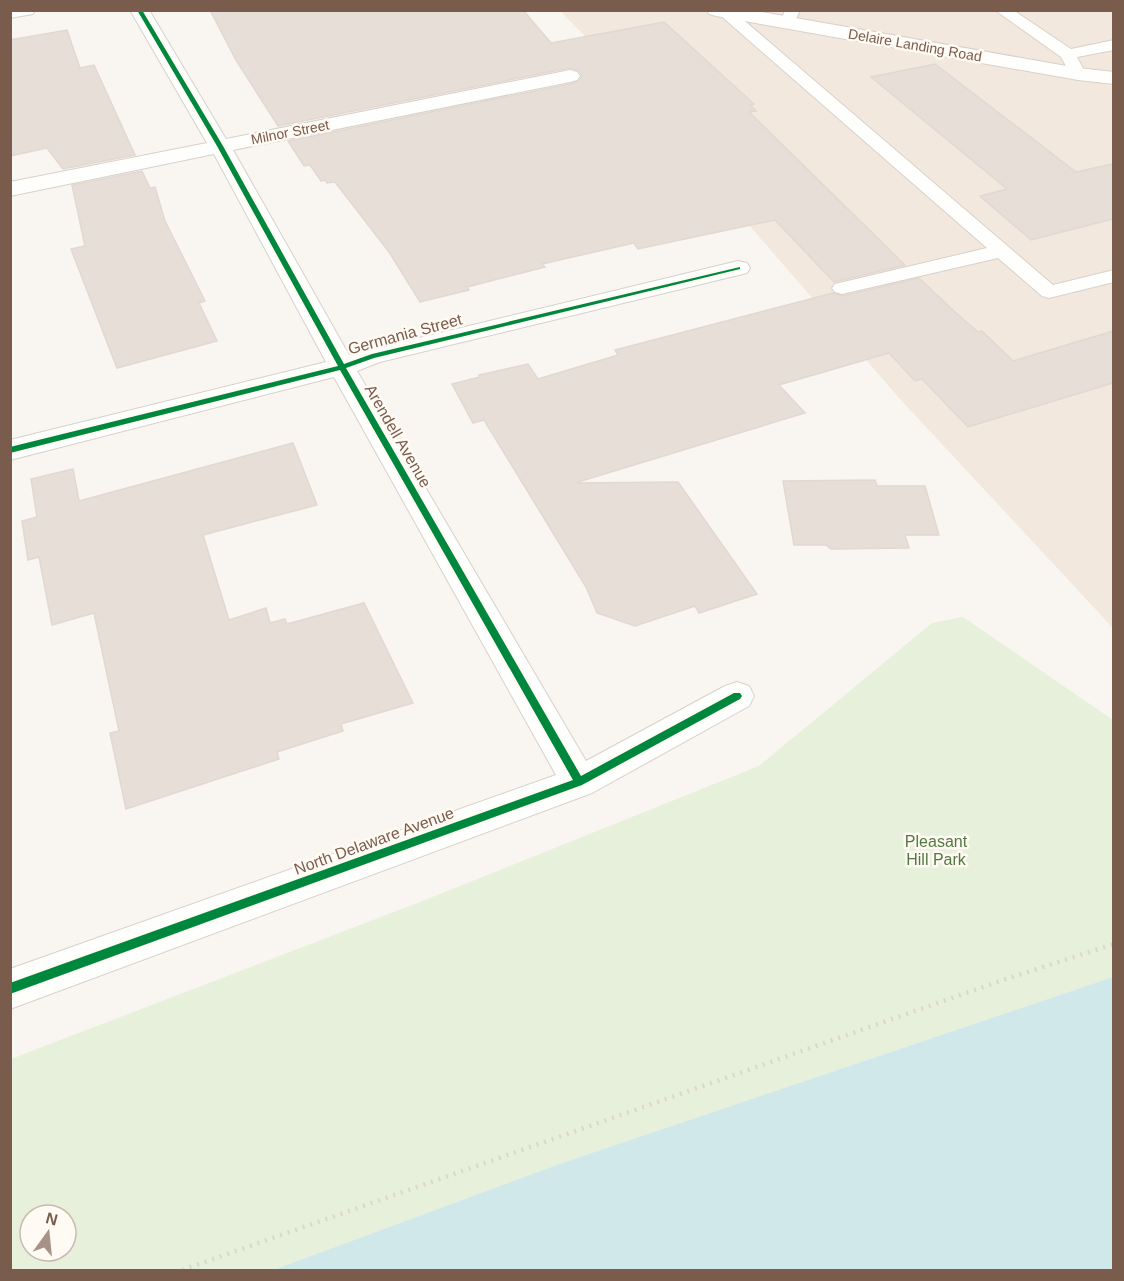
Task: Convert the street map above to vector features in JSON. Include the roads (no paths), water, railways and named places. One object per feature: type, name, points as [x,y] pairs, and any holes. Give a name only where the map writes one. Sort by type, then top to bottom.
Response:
[{"type":"street","points":[[10,13],[26,10]]},
{"type":"street","name":"Arendell Avenue","points":[[138,10],[220,146],[342,367],[579,782]]},
{"type":"street","name":"Delaire Landing Road","points":[[720,11],[791,17],[1078,74],[1113,78]]},
{"type":"street","name":"Milnor Street","points":[[10,189],[570,76]]},
{"type":"street","name":"Germania Street","points":[[10,450],[342,367],[372,356],[738,268]]},
{"type":"street","name":"North Delaware Avenue","points":[[10,989],[579,782],[737,696]]},
{"type":"lane","points":[[1002,10],[1068,54],[1078,74]]},
{"type":"lane","points":[[720,11],[1049,292],[1113,276]]},
{"type":"lane","points":[[1068,54],[1113,45]]},
{"type":"lane","points":[[842,288],[1001,251]]},
{"type":"water","points":[[1113,977],[1113,1270],[273,1270],[565,1162]]},
{"type":"park label","name":"Pleasant Hill Park","points":[[936,850]]}]
